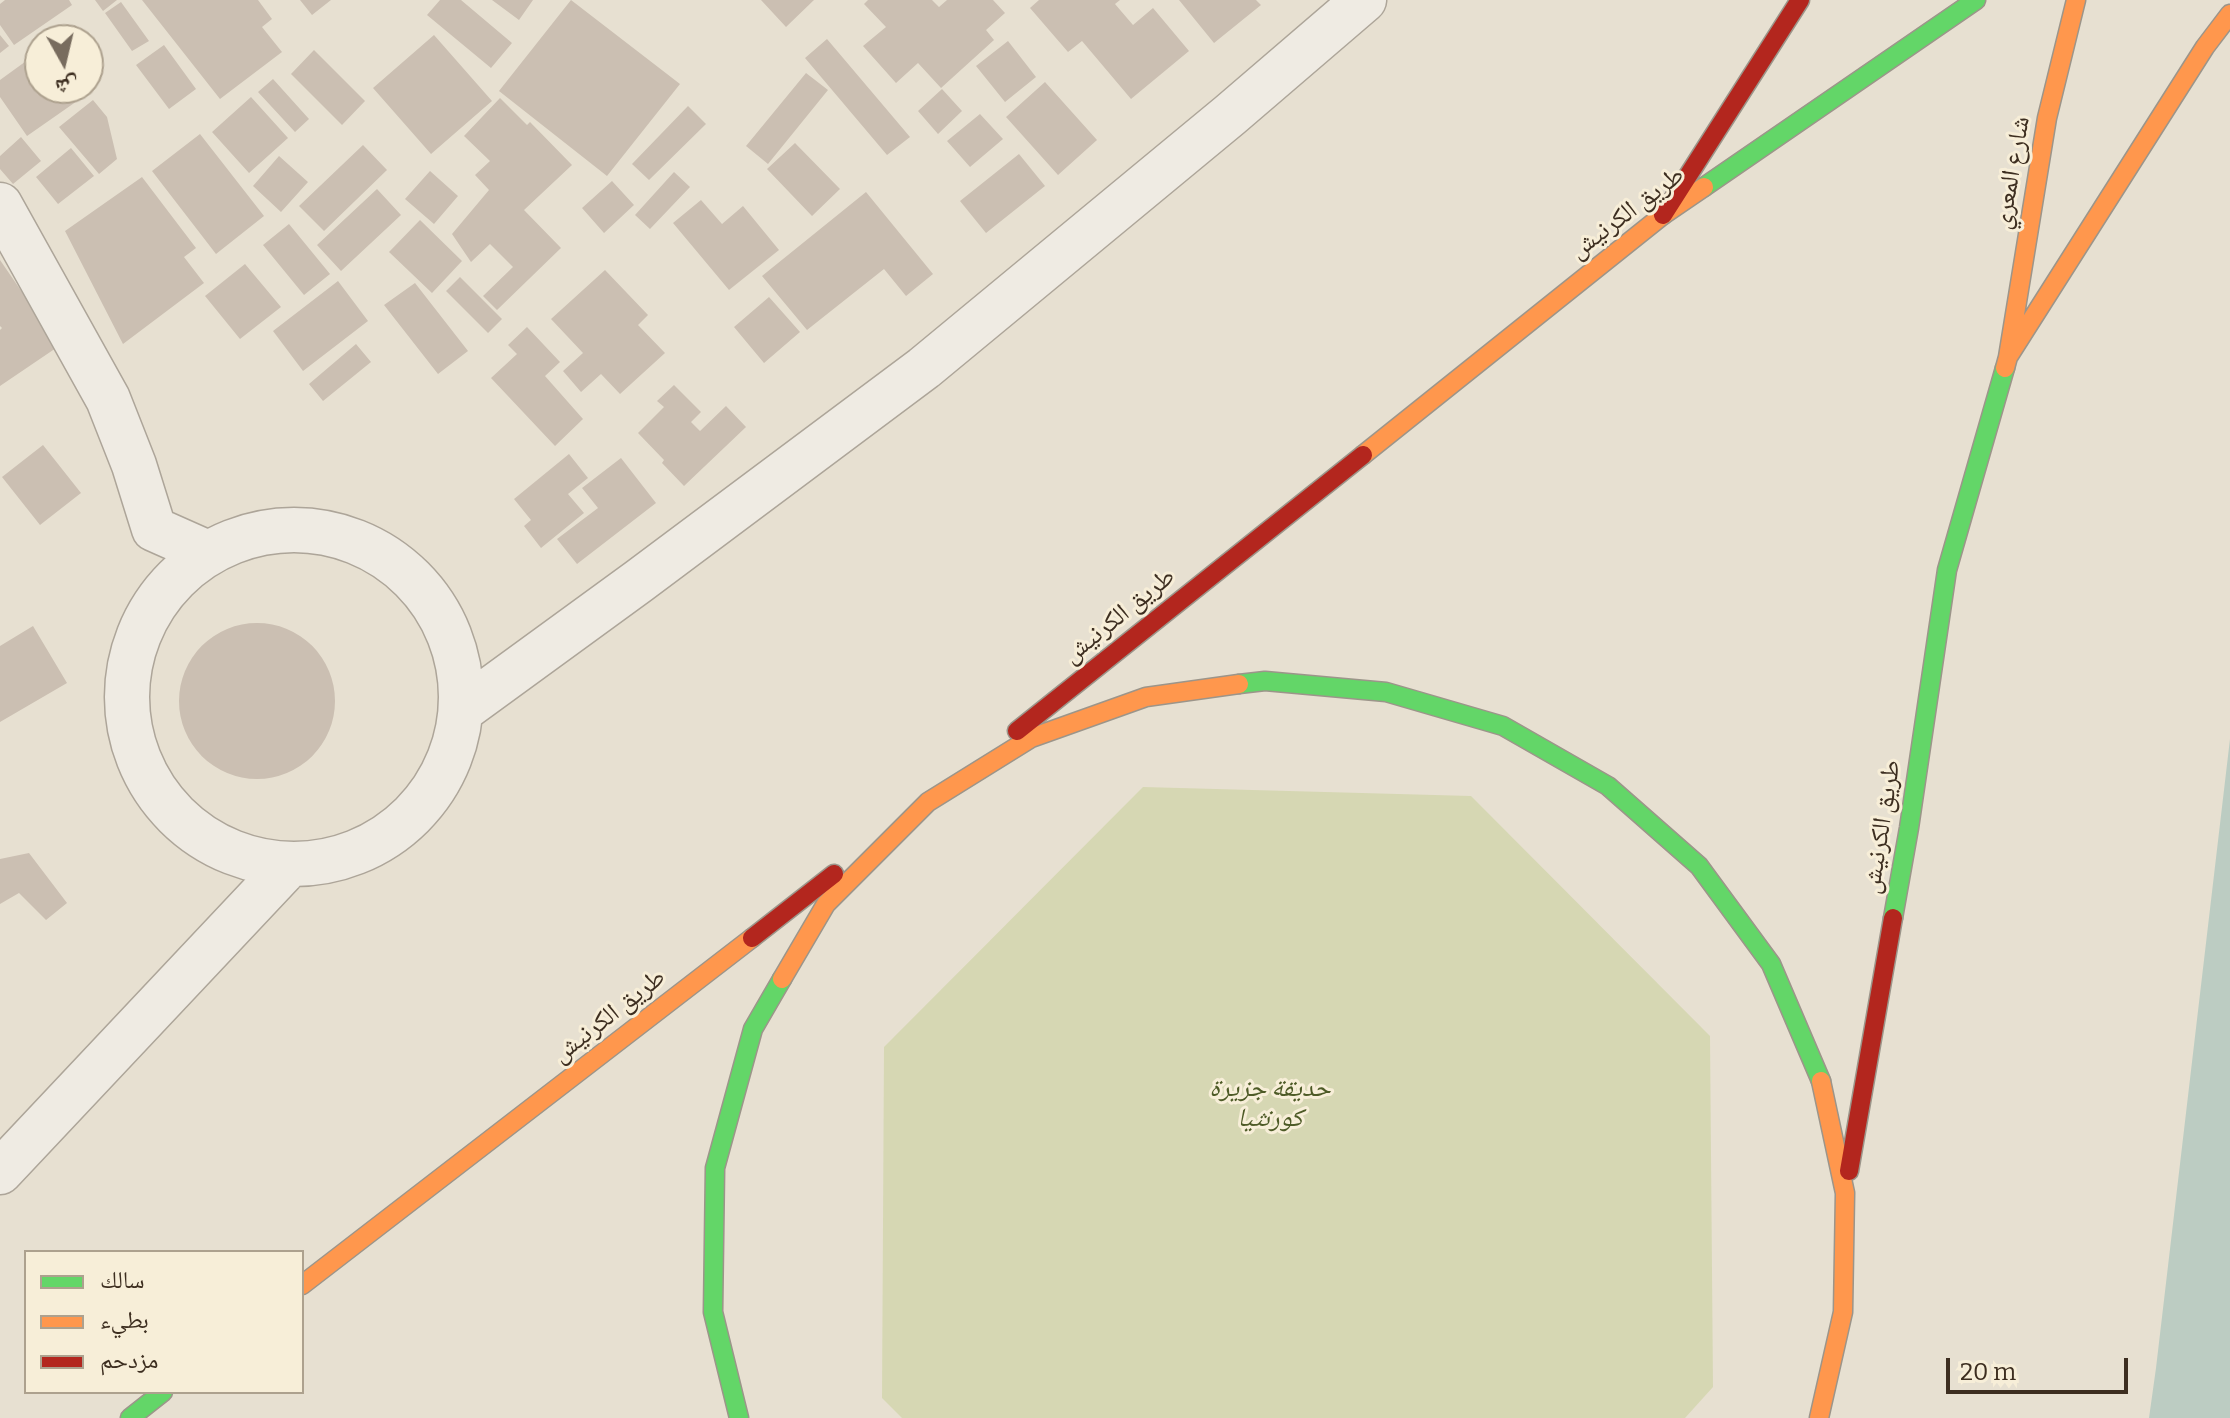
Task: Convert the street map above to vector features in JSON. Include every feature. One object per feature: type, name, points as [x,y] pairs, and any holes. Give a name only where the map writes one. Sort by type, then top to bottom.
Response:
[{"type":"main road","points":[[1663,215],[1800,0]]},
{"type":"main road","name":"طريق الكرنيش","points":[[304,1283],[928,802],[1663,215],[1976,0]]},
{"type":"main road","name":"شارع المعري","points":[[2008,357],[2047,118],[2076,0]]},
{"type":"main road","name":"طريق الكرنيش","points":[[1845,1193],[1909,828],[1947,570],[2008,357],[2205,47],[2230,14]]},
{"type":"main road","points":[[739,1418],[713,1312],[715,1168],[753,1029],[826,904],[928,802],[1031,738],[1146,697],[1265,681],[1386,692],[1503,726],[1608,786],[1699,866],[1771,964],[1820,1074],[1845,1193],[1843,1312],[1819,1418]]},
{"type":"main road","points":[[130,1418],[160,1394]]},
{"type":"street","points":[[462,710],[924,368],[1364,0]]},
{"type":"street","points":[[0,205],[108,399],[134,465],[154,529],[208,553]]},
{"type":"street","points":[[311,530],[364,544],[408,574],[441,616],[459,666],[462,710],[452,752],[433,791],[403,824],[369,846],[331,860],[290,864],[250,859],[212,843],[179,819],[152,788],[131,739],[126,686],[138,633],[166,587],[208,553],[257,533],[311,530]]},
{"type":"street","points":[[0,1172],[290,864]]},
{"type":"green space","name":"حديقة جزيرة كورنثيا","points":[[1143,787],[1471,796],[1710,1036],[1713,1387],[1685,1418],[902,1418],[882,1398],[884,1047]]},
{"type":"shaded area","points":[[2230,739],[2230,1418],[2149,1418],[2156,1368]]},
{"type":"building","points":[[5,0],[69,0],[72,5],[44,24],[24,24],[24,38],[14,45],[0,25],[0,4]]},
{"type":"building","points":[[95,0],[117,0],[103,11]]},
{"type":"building","points":[[142,0],[258,0],[272,19],[262,27],[282,52],[220,99]]},
{"type":"building","points":[[300,0],[331,0],[312,15]]},
{"type":"building","points":[[440,0],[461,0],[512,43],[491,68],[427,15]]},
{"type":"building","points":[[492,0],[533,0],[519,20]]},
{"type":"building","points":[[571,0],[680,84],[607,176],[499,91]]},
{"type":"building","points":[[761,0],[814,0],[786,27]]},
{"type":"building","points":[[868,0],[932,0],[939,7],[947,0],[993,0],[1005,13],[986,30],[994,40],[941,88],[918,63],[896,83],[863,46],[886,27],[864,4]]},
{"type":"building","points":[[1039,0],[1120,0],[1115,4],[1133,25],[1153,8],[1189,51],[1131,99],[1082,41],[1068,52],[1030,8]]},
{"type":"building","points":[[1179,0],[1256,0],[1261,5],[1214,43]]},
{"type":"building","points":[[121,2],[149,41],[132,51],[105,13]]},
{"type":"building","points":[[0,35],[9,46],[0,53]]},
{"type":"building","points":[[434,35],[492,101],[431,154],[373,88]]},
{"type":"building","points":[[827,39],[910,137],[887,155],[805,58]]},
{"type":"building","points":[[1008,41],[1036,77],[1005,102],[976,66]]},
{"type":"building","points":[[164,45],[196,89],[169,109],[136,65]]},
{"type":"building","points":[[314,50],[365,101],[342,125],[291,74]]},
{"type":"building","points":[[24,63],[24,104],[73,104],[27,136],[0,97],[0,80]]},
{"type":"building","points":[[806,73],[828,90],[768,164],[746,146]]},
{"type":"building","points":[[273,79],[309,119],[295,132],[258,92]]},
{"type":"building","points":[[1045,82],[1097,140],[1058,175],[1006,117]]},
{"type":"building","points":[[942,89],[962,111],[938,134],[918,111]]},
{"type":"building","points":[[251,97],[288,138],[249,173],[212,132]]},
{"type":"building","points":[[500,98],[527,125],[530,122],[572,165],[524,210],[561,248],[497,310],[483,296],[513,267],[490,244],[471,262],[452,234],[489,190],[475,175],[490,161],[464,136]]},
{"type":"building","points":[[88,104],[96,104],[107,117],[117,159],[99,174],[59,127]]},
{"type":"building","points":[[688,106],[706,124],[649,180],[632,164]]},
{"type":"building","points":[[980,114],[1003,139],[970,167],[947,141]]},
{"type":"building","points":[[200,134],[264,216],[216,254],[152,171]]},
{"type":"building","points":[[21,137],[41,161],[13,184],[0,169],[0,156]]},
{"type":"building","points":[[795,143],[840,189],[812,216],[767,169]]},
{"type":"building","points":[[363,145],[387,170],[324,231],[299,206]]},
{"type":"building","points":[[71,148],[94,176],[58,204],[36,177]]},
{"type":"building","points":[[1019,154],[1045,186],[986,233],[960,201]]},
{"type":"building","points":[[279,156],[308,182],[281,212],[253,186]]},
{"type":"building","points":[[430,171],[458,196],[434,224],[405,199]]},
{"type":"building","points":[[674,172],[690,187],[650,229],[635,215]]},
{"type":"building","points":[[142,177],[196,248],[184,257],[204,283],[123,344],[65,231]]},
{"type":"building","points":[[612,181],[634,205],[604,233],[582,208]]},
{"type":"building","points":[[377,189],[401,215],[341,271],[317,245]]},
{"type":"building","points":[[866,192],[933,274],[906,296],[884,269],[807,330],[762,276]]},
{"type":"building","points":[[701,200],[722,224],[743,206],[779,250],[729,290],[673,223]]},
{"type":"building","points":[[420,220],[462,261],[432,293],[389,252]]},
{"type":"building","points":[[289,224],[330,274],[304,295],[263,245]]},
{"type":"building","points":[[0,260],[59,346],[0,386],[2,328]]},
{"type":"building","points":[[245,264],[281,307],[240,339],[205,296]]},
{"type":"building","points":[[605,270],[648,315],[638,325],[665,353],[620,394],[601,374],[581,392],[563,371],[583,353],[551,319]]},
{"type":"building","points":[[460,277],[502,319],[488,333],[446,291]]},
{"type":"building","points":[[338,281],[368,321],[303,371],[273,331]]},
{"type":"building","points":[[415,283],[468,351],[438,374],[384,305]]},
{"type":"building","points":[[769,297],[800,332],[764,363],[734,327]]},
{"type":"building","points":[[527,327],[560,362],[545,376],[583,419],[555,446],[491,378],[517,354],[508,345]]},
{"type":"building","points":[[356,344],[371,362],[323,401],[309,384]]},
{"type":"building","points":[[674,385],[701,412],[691,422],[700,431],[726,406],[746,427],[684,486],[638,433],[664,407],[657,401]]},
{"type":"building","points":[[43,445],[81,493],[40,525],[2,477]]},
{"type":"building","points":[[569,454],[588,478],[568,494],[584,513],[541,548],[524,526],[531,520],[514,499]]},
{"type":"building","points":[[621,458],[656,503],[577,564],[557,539],[598,508],[582,488]]},
{"type":"building","points":[[257,623],[287,628],[312,646],[330,671],[335,701],[330,731],[312,756],[287,774],[257,779],[227,774],[202,756],[184,731],[179,701],[184,671],[202,646],[227,628]]},
{"type":"building","points":[[33,626],[67,683],[0,722],[0,646]]},
{"type":"building","points":[[29,853],[67,903],[46,920],[19,893],[0,904],[0,859]]},
{"type":"traffic: fast","points":[[1704,187],[1976,0]]},
{"type":"traffic: fast","points":[[1893,918],[1947,570],[2005,368]]},
{"type":"traffic: fast","points":[[1239,684],[1265,681],[1386,692],[1503,726],[1608,786],[1699,866],[1771,964],[1821,1081]]},
{"type":"traffic: fast","points":[[739,1418],[713,1312],[715,1168],[753,1029],[782,979]]},
{"type":"traffic: fast","points":[[130,1418],[160,1394]]},
{"type":"traffic: slow","points":[[2008,357],[2047,118],[2076,0]]},
{"type":"traffic: slow","points":[[2005,368],[2008,357],[2205,47],[2230,14]]},
{"type":"traffic: slow","points":[[1363,455],[1663,215],[1704,187]]},
{"type":"traffic: slow","points":[[782,979],[826,904],[928,802],[1031,738],[1146,697],[1239,684]]},
{"type":"traffic: slow","points":[[304,1283],[752,938]]},
{"type":"traffic: slow","points":[[1819,1418],[1843,1312],[1845,1193],[1821,1081]]},
{"type":"traffic: jam","points":[[1663,215],[1800,0]]},
{"type":"traffic: jam","points":[[1017,731],[1363,455]]},
{"type":"traffic: jam","points":[[752,938],[834,874]]},
{"type":"traffic: jam","points":[[1849,1171],[1893,918]]}]
